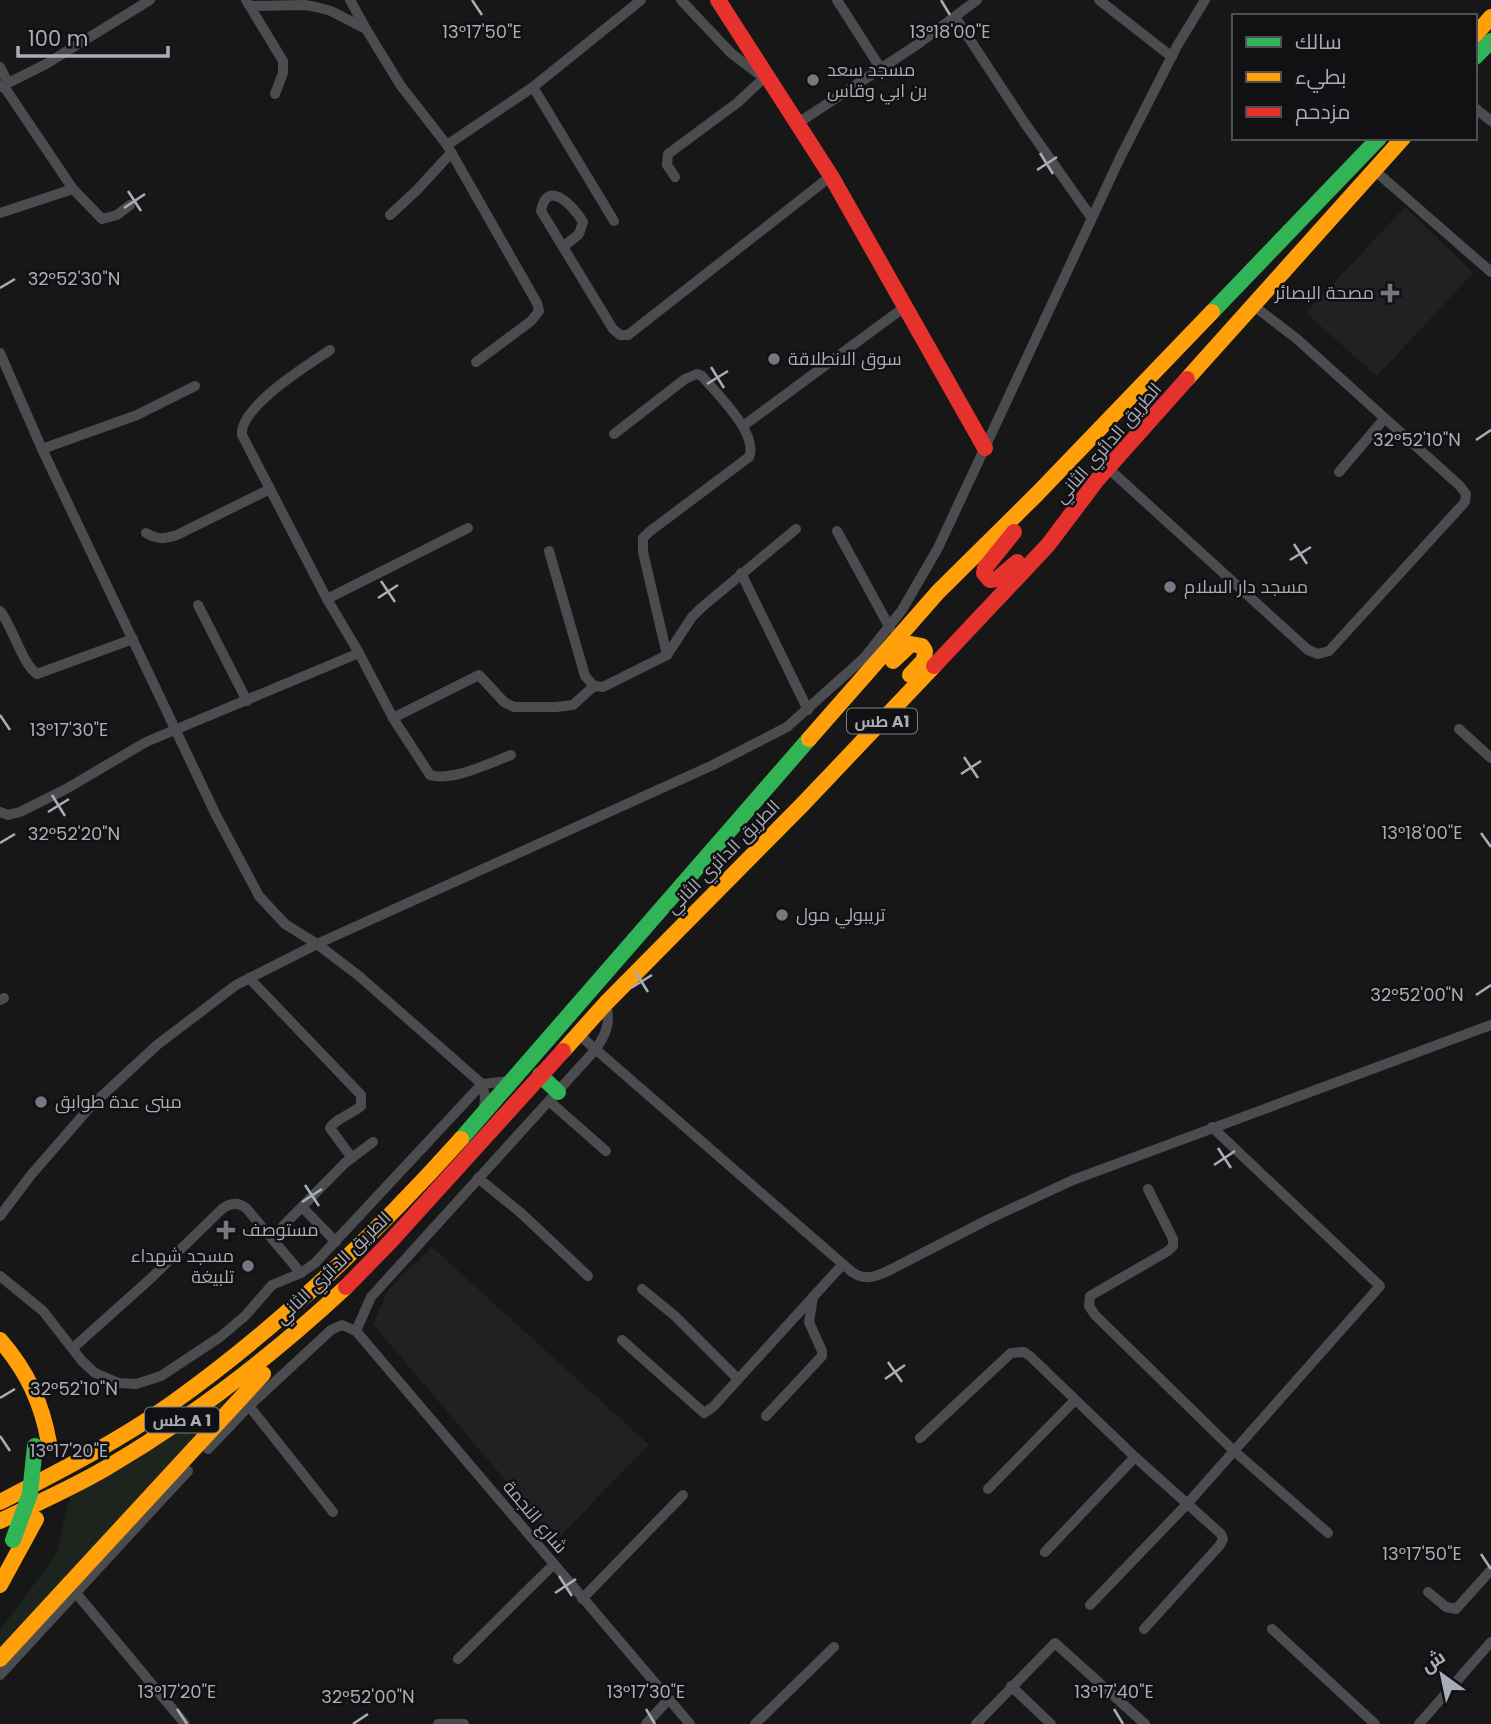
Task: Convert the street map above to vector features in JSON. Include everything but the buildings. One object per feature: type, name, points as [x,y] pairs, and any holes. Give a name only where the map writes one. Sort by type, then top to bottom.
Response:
[{"type":"main road","points":[[718,0],[831,176],[985,448]]},
{"type":"main road","points":[[1477,33],[1491,17]]},
{"type":"main road","points":[[1477,55],[1491,41]]},
{"type":"main road","name":"الطريق الدائري الثاني","points":[[1,1501],[117,1440],[175,1402],[236,1357],[329,1277],[516,1079],[941,589],[1042,489],[1377,140]]},
{"type":"main road","name":"الطريق الدائري الثاني","points":[[0,1521],[91,1477],[172,1428],[265,1359],[344,1289],[606,1003],[801,806],[1048,545],[1103,475],[1401,140]]},
{"type":"main road","points":[[1103,475],[1028,553],[999,578],[993,580],[985,576],[985,568],[1021,523],[1258,273],[1327,198],[1345,173]]},
{"type":"main road","points":[[778,776],[807,754],[906,647],[912,643],[922,646],[926,653],[924,659],[829,766],[801,806]]},
{"type":"main road","points":[[540,1075],[553,1096]]},
{"type":"main road","points":[[400,1175],[414,1189]]},
{"type":"main road","points":[[0,1659],[344,1289]]},
{"type":"main road","points":[[0,1340],[19,1363],[44,1415],[42,1444],[33,1488],[25,1514],[0,1562]]},
{"type":"main road","points":[[0,1361],[21,1393],[42,1444],[47,1481],[36,1518],[0,1585]]},
{"type":"street","points":[[4,85],[56,58],[150,0]]},
{"type":"street","points":[[350,0],[401,86],[449,149],[540,311],[531,321],[476,362]]},
{"type":"street","points":[[390,215],[418,190],[449,149],[533,88],[641,0]]},
{"type":"street","points":[[675,177],[667,165],[668,154],[737,103],[770,83],[732,52],[681,0]]},
{"type":"street","points":[[837,0],[881,69]]},
{"type":"street","points":[[797,123],[881,69],[977,0]]},
{"type":"street","points":[[1099,0],[1172,57]]},
{"type":"street","points":[[0,1216],[31,1175],[91,1106],[177,1029],[236,985],[317,944],[713,765],[787,727],[864,658],[890,628],[938,548],[1091,217],[1172,57],[1205,0]]},
{"type":"street","points":[[248,3],[316,7],[331,11],[366,29]]},
{"type":"street","points":[[248,3],[283,61],[283,74],[275,94]]},
{"type":"street","points":[[955,16],[1024,122],[1091,217]]},
{"type":"street","points":[[0,67],[4,85],[73,189],[102,219],[124,211],[130,205]]},
{"type":"street","points":[[533,88],[614,221]]},
{"type":"street","points":[[1477,110],[1491,121]]},
{"type":"street","points":[[1374,170],[1491,272]]},
{"type":"street","points":[[563,247],[579,234],[583,222],[567,200],[557,196],[543,204],[541,211],[613,329],[620,335],[628,335],[831,176]]},
{"type":"street","points":[[0,213],[73,189]]},
{"type":"street","points":[[743,426],[906,306]]},
{"type":"street","points":[[1103,475],[1308,650],[1318,654],[1329,651],[1465,502],[1466,495],[1460,486],[1297,339],[1254,306]]},
{"type":"street","points":[[330,350],[262,401],[243,423],[242,435],[327,599],[393,718],[430,775],[438,778],[510,755]]},
{"type":"street","points":[[1,358],[222,827],[259,896],[285,924],[317,944],[400,1010],[482,1084],[485,1102],[483,1114]]},
{"type":"street","points":[[614,434],[685,379],[697,374],[702,376],[743,426],[752,445],[749,457],[643,538],[643,552],[667,655]]},
{"type":"street","points":[[42,449],[137,415],[195,386]]},
{"type":"street","points":[[1339,472],[1384,419]]},
{"type":"street","points":[[146,533],[163,539],[177,535],[270,489]]},
{"type":"street","points":[[327,599],[468,528]]},
{"type":"street","points":[[549,551],[585,676],[594,686],[603,687],[667,655],[692,617],[796,529]]},
{"type":"street","points":[[837,531],[890,628]]},
{"type":"street","points":[[741,573],[808,710]]},
{"type":"street","points":[[198,605],[247,701]]},
{"type":"street","points":[[0,611],[31,669],[37,674],[133,639]]},
{"type":"street","points":[[0,813],[8,815],[20,812],[66,789],[146,742],[359,653]]},
{"type":"street","points":[[393,718],[480,675],[504,702],[514,706],[573,705],[594,686]]},
{"type":"street","points":[[1459,729],[1491,758]]},
{"type":"street","points":[[249,978],[361,1095],[361,1106],[333,1123],[330,1128],[352,1158]]},
{"type":"street","points":[[0,1675],[249,1406],[331,1330],[342,1325],[356,1331],[371,1297],[596,1049],[604,1038],[609,1022],[606,1003]]},
{"type":"street","points":[[578,1034],[843,1264],[860,1277],[868,1279],[1073,1180],[1491,1024]]},
{"type":"street","points":[[0,1276],[43,1311],[88,1368],[110,1381],[136,1384],[153,1380],[229,1331],[272,1285],[301,1273],[315,1263],[400,1175],[482,1084],[499,1084],[516,1079]]},
{"type":"street","points":[[553,1096],[606,1151]]},
{"type":"street","points":[[1090,1605],[1187,1504],[1380,1286],[1212,1127]]},
{"type":"street","points":[[283,1226],[352,1158],[373,1142]]},
{"type":"street","points":[[478,1178],[521,1213],[588,1276]]},
{"type":"street","points":[[1148,1189],[1173,1239],[1172,1245],[1168,1251],[1090,1296],[1089,1306],[1095,1315],[1233,1450],[1328,1533]]},
{"type":"street","points":[[73,1348],[149,1280],[222,1209],[230,1205],[238,1204],[246,1208],[301,1273]]},
{"type":"street","points":[[302,1207],[336,1241]]},
{"type":"street","points":[[622,1340],[701,1412],[713,1407],[843,1264]]},
{"type":"street","points":[[642,1289],[675,1316],[738,1379]]},
{"type":"street","points":[[766,1416],[822,1356],[809,1322],[813,1297]]},
{"type":"street","name":"شارع النجمة","points":[[356,1331],[690,1724]]},
{"type":"street","points":[[920,1438],[1011,1353],[1024,1352],[1031,1357],[1135,1457],[1221,1534],[1223,1539],[1144,1629]]},
{"type":"street","points":[[988,1489],[1074,1400]]},
{"type":"street","points":[[249,1406],[333,1512]]},
{"type":"street","points":[[1045,1552],[1135,1457]]},
{"type":"street","points":[[582,1599],[683,1494]]},
{"type":"street","points":[[458,1660],[553,1565]]},
{"type":"street","points":[[1428,1592],[1446,1607],[1456,1609],[1491,1570]]},
{"type":"street","points":[[76,1593],[185,1724]]},
{"type":"street","points":[[1272,1629],[1375,1724]]},
{"type":"street","points":[[1419,1724],[1491,1642]]},
{"type":"street","points":[[976,1724],[1055,1643],[1146,1724]]},
{"type":"street","points":[[755,1724],[834,1647]]},
{"type":"street","points":[[1011,1686],[1051,1724]]},
{"type":"street","points":[[646,1724],[668,1699]]},
{"type":"street","points":[[438,1724],[464,1724]]},
{"type":"shaded area","name":"مصحة البصائر","points":[[1405,207],[1473,273],[1377,376],[1306,313]]},
{"type":"shaded area","points":[[432,1247],[649,1445],[556,1540],[373,1324],[388,1290]]},
{"type":"shaded area","points":[[230,1397],[0,1649],[0,1630],[56,1555],[70,1497]]},
{"type":"traffic: fast","points":[[1477,55],[1491,41]]},
{"type":"traffic: fast","points":[[1212,312],[1377,140]]},
{"type":"traffic: fast","points":[[461,1139],[809,739]]},
{"type":"traffic: fast","points":[[540,1075],[558,1092]]},
{"type":"traffic: fast","points":[[13,1540],[30,1494],[35,1446]]},
{"type":"traffic: slow","points":[[1477,33],[1491,17]]},
{"type":"traffic: slow","points":[[1187,379],[1401,140]]},
{"type":"traffic: slow","points":[[809,739],[938,592],[1037,494],[1212,312]]},
{"type":"traffic: slow","points":[[893,661],[911,644],[922,646],[925,651],[924,660],[910,675]]},
{"type":"traffic: slow","points":[[563,1051],[606,1003],[801,806],[934,666]]},
{"type":"traffic: slow","points":[[0,1502],[130,1431],[211,1375],[323,1279],[394,1211],[461,1139]]},
{"type":"traffic: slow","points":[[0,1521],[93,1475],[170,1428],[290,1337],[346,1287]]},
{"type":"traffic: slow","points":[[0,1340],[32,1388],[49,1443]]},
{"type":"traffic: slow","points":[[0,1659],[263,1374]]},
{"type":"traffic: slow","points":[[0,1585],[36,1519]]},
{"type":"traffic: jam","points":[[718,0],[831,176],[985,448]]},
{"type":"traffic: jam","points":[[934,666],[1048,545],[1097,480],[1187,379]]},
{"type":"traffic: jam","points":[[1014,532],[985,568],[984,573],[990,580],[997,579],[1017,562]]},
{"type":"traffic: jam","points":[[346,1287],[563,1051]]},
{"type":"place","name":"مسجد سعد بن ابي وقاس","points":[[813,80]]},
{"type":"place","name":"مصحة البصائر","points":[[1390,293]]},
{"type":"place","name":"سوق الانطلاقة","points":[[774,359]]},
{"type":"place","name":"مسجد دار السلام","points":[[1170,587]]},
{"type":"place","name":"تريبولي مول","points":[[782,915]]},
{"type":"place","name":"مبنى عدة طوابق","points":[[41,1102]]},
{"type":"place","name":"مستوصف","points":[[226,1230]]},
{"type":"place","name":"مسجد شهداء تلبيغة","points":[[248,1266]]}]
